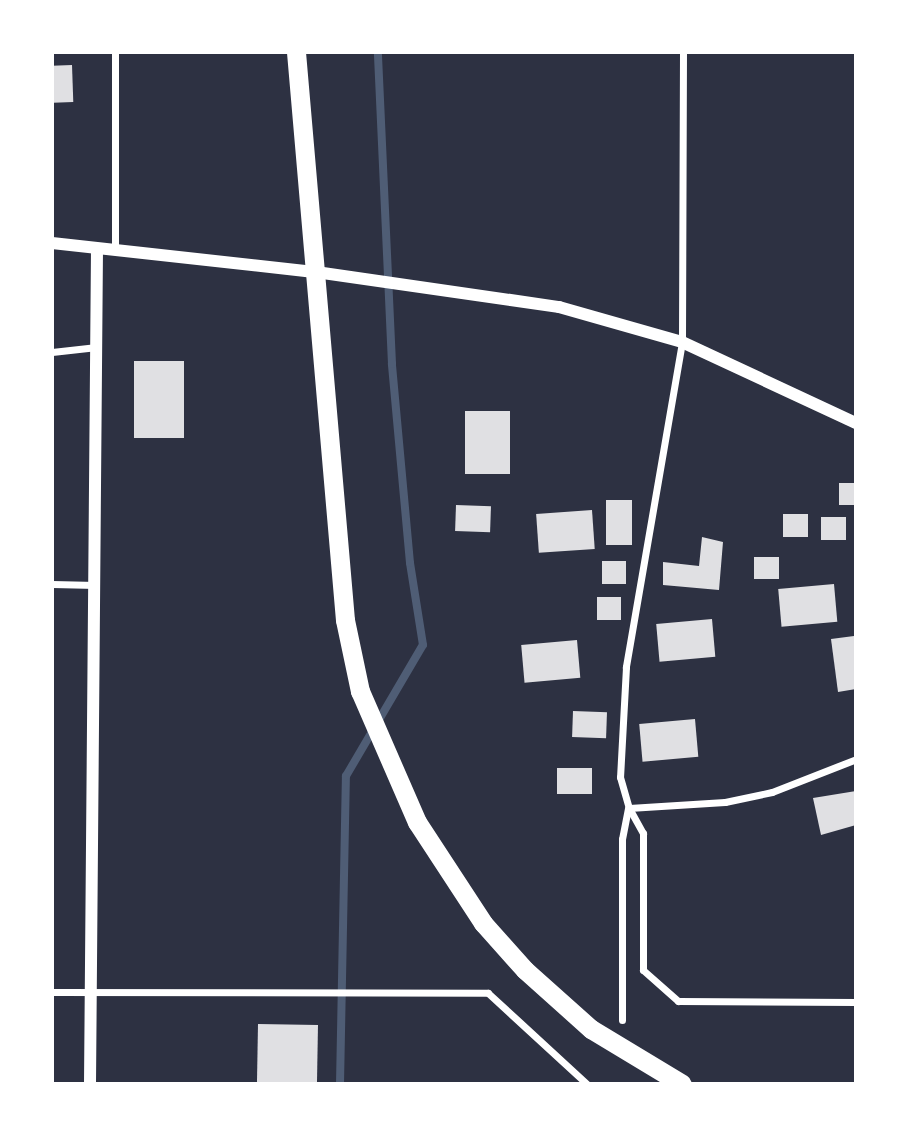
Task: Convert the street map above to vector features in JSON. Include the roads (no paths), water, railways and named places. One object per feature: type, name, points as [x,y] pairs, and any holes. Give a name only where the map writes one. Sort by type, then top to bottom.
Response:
[{"type":"highway","points":[[296,52],[345,620],[360,691],[417,822],[483,923],[525,970],[591,1029],[682,1083]]},
{"type":"street","points":[[115,52],[115,249]]},
{"type":"street","points":[[683,52],[682,342],[626,667],[620,777],[629,808],[643,833],[643,970],[678,1001],[856,1002]]},
{"type":"street","points":[[52,243],[316,272],[559,307],[682,342],[856,423]]},
{"type":"street","points":[[90,1083],[99,347],[97,249]]},
{"type":"street","points":[[52,352],[99,347]]},
{"type":"street","points":[[52,584],[96,585]]},
{"type":"street","points":[[629,808],[725,802],[772,792],[856,759]]},
{"type":"street","points":[[622,1020],[622,839],[629,808]]},
{"type":"street","points":[[52,992],[488,993],[587,1083]]},
{"type":"waterway","points":[[340,1084],[346,776],[423,645],[410,563],[392,364],[378,52]]}]
